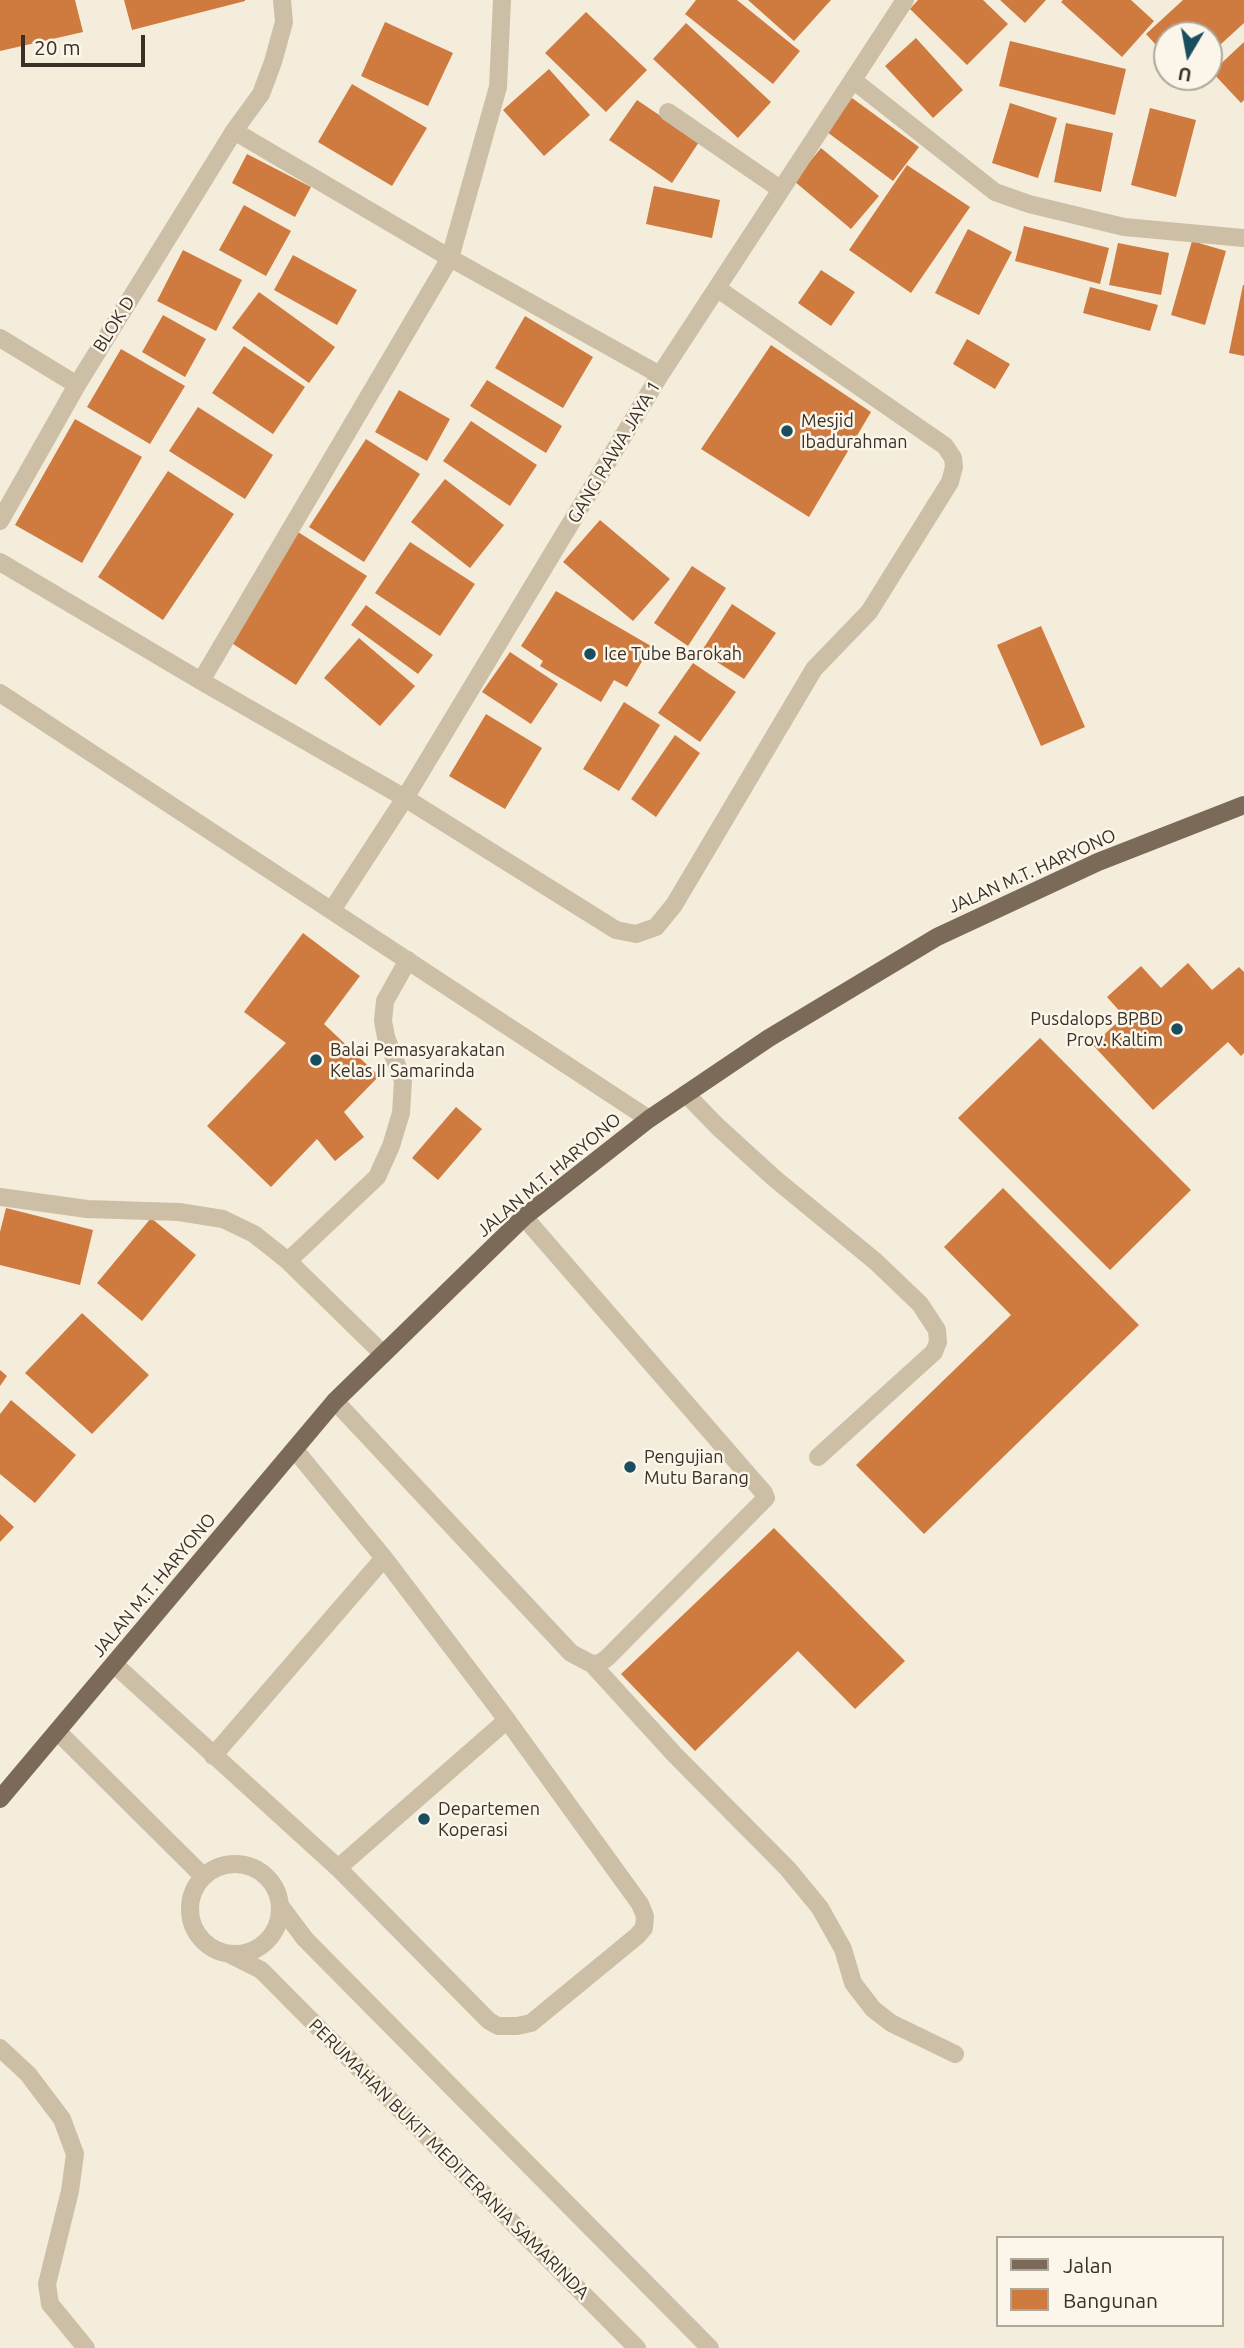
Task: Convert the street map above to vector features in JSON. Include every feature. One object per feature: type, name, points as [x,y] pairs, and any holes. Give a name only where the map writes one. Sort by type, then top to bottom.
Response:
[{"type":"main road","name":"JALAN M.T. HARYONO","points":[[0,1799],[335,1401],[524,1217],[649,1119],[769,1038],[937,937],[1098,862],[1244,805]]},
{"type":"street","name":"BLOK D","points":[[0,521],[77,385],[234,131],[261,94],[284,22],[282,0]]},
{"type":"street","points":[[201,681],[450,258],[498,87],[502,0]]},
{"type":"street","name":"GANG RAWA JAYA 1","points":[[332,910],[405,798],[660,375],[905,0]]},
{"type":"street","points":[[853,80],[995,192],[1029,204],[1124,227],[1244,238]]},
{"type":"street","points":[[667,112],[780,189]]},
{"type":"street","points":[[234,131],[450,258],[660,375]]},
{"type":"street","points":[[0,562],[405,798],[616,930],[636,934],[656,927],[674,905],[814,669],[869,612],[950,482],[954,467],[953,458],[945,446],[718,289]]},
{"type":"street","points":[[0,338],[77,385]]},
{"type":"street","points":[[0,693],[649,1119]]},
{"type":"street","points":[[288,1261],[377,1177],[391,1146],[401,1113],[403,1081],[386,1037],[383,1021],[385,1001],[408,960]]},
{"type":"street","points":[[686,1094],[765,1169],[875,1261],[920,1304],[937,1330],[938,1342],[934,1352],[818,1457]]},
{"type":"street","points":[[0,1197],[87,1209],[179,1212],[223,1219],[254,1234],[288,1261],[383,1354]]},
{"type":"street","points":[[524,1217],[766,1498],[607,1658],[592,1664]]},
{"type":"street","points":[[335,1401],[571,1653],[592,1664],[675,1755],[796,1879],[820,1908],[843,1949],[853,1983],[873,2009],[891,2023],[954,2054]]},
{"type":"street","points":[[114,1664],[338,1868],[489,2021],[498,2025],[517,2026],[531,2023],[644,1928],[646,1916],[640,1904],[508,1720],[384,1558],[295,1450]]},
{"type":"street","points":[[213,1756],[384,1558]]},
{"type":"street","points":[[338,1868],[508,1720]]},
{"type":"street","points":[[58,1732],[203,1876]]},
{"type":"street","points":[[281,1907],[275,1933],[256,1950],[231,1955],[206,1946],[191,1924],[190,1898],[203,1876],[227,1864],[253,1867],[273,1883],[281,1907],[305,1939],[710,2348]]},
{"type":"street","name":"PERUMAHAN BUKIT MEDITERANIA SAMARINDA","points":[[231,1955],[261,1970],[637,2348]]},
{"type":"street","points":[[0,2048],[28,2074],[62,2119],[75,2154],[70,2191],[47,2284],[50,2304],[86,2348]]},
{"type":"building","points":[[0,0],[75,0],[83,32],[0,51]]},
{"type":"building","points":[[124,0],[245,0],[245,1],[132,30]]},
{"type":"building","points":[[696,0],[737,0],[800,51],[773,84],[685,14]]},
{"type":"building","points":[[748,0],[831,0],[794,41]]},
{"type":"building","points":[[918,0],[983,0],[1008,24],[967,65],[910,9]]},
{"type":"building","points":[[1000,0],[1046,0],[1025,23]]},
{"type":"building","points":[[1131,0],[1154,21],[1122,57],[1061,2]]},
{"type":"building","points":[[1183,0],[1244,0],[1244,23],[1223,42],[1223,21],[1160,21]]},
{"type":"building","points":[[586,12],[647,70],[606,112],[545,53]]},
{"type":"building","points":[[385,22],[453,53],[428,106],[361,76]]},
{"type":"building","points":[[686,23],[771,102],[738,138],[653,59]]},
{"type":"building","points":[[1153,28],[1153,42],[1146,34]]},
{"type":"building","points":[[916,38],[963,90],[933,118],[885,66]]},
{"type":"building","points":[[1010,41],[1126,69],[1115,115],[999,86]]},
{"type":"building","points":[[1244,42],[1244,100],[1241,103],[1223,84],[1223,62]]},
{"type":"building","points":[[549,69],[590,115],[544,156],[503,110]]},
{"type":"building","points":[[352,84],[427,128],[392,186],[318,142]]},
{"type":"building","points":[[852,98],[919,147],[893,181],[827,132]]},
{"type":"building","points":[[637,100],[699,142],[672,183],[609,140]]},
{"type":"building","points":[[1010,103],[1057,118],[1038,178],[992,163]]},
{"type":"building","points":[[1150,108],[1196,120],[1176,197],[1131,185]]},
{"type":"building","points":[[1066,123],[1113,133],[1101,192],[1054,182]]},
{"type":"building","points":[[821,148],[879,196],[851,229],[794,181]]},
{"type":"building","points":[[247,154],[311,187],[295,217],[232,183]]},
{"type":"building","points":[[907,165],[970,207],[911,293],[849,250]]},
{"type":"building","points":[[654,186],[720,200],[712,238],[646,224]]},
{"type":"building","points":[[244,205],[291,231],[266,276],[219,250]]},
{"type":"building","points":[[1024,226],[1109,248],[1100,284],[1015,261]]},
{"type":"building","points":[[968,229],[1012,252],[979,315],[935,293]]},
{"type":"building","points":[[1192,241],[1226,251],[1205,325],[1171,315]]},
{"type":"building","points":[[1118,243],[1169,253],[1161,295],[1109,285]]},
{"type":"building","points":[[183,250],[242,280],[216,331],[157,301]]},
{"type":"building","points":[[293,255],[357,290],[337,325],[274,290]]},
{"type":"building","points":[[821,270],[855,292],[831,326],[798,303]]},
{"type":"building","points":[[1244,285],[1244,356],[1229,353]]},
{"type":"building","points":[[1090,287],[1158,305],[1150,331],[1083,313]]},
{"type":"building","points":[[259,292],[335,347],[309,383],[232,328]]},
{"type":"building","points":[[163,315],[206,339],[185,377],[142,352]]},
{"type":"building","points":[[525,316],[593,357],[563,408],[495,368]]},
{"type":"building","points":[[967,339],[1010,364],[995,389],[953,364]]},
{"type":"building","name":"Mesjid Ibadurahman","points":[[771,345],[871,412],[809,517],[701,449]]},
{"type":"building","points":[[244,346],[305,387],[273,434],[212,393]]},
{"type":"building","points":[[121,349],[185,386],[150,444],[87,407]]},
{"type":"building","points":[[487,380],[562,426],[546,453],[470,406]]},
{"type":"building","points":[[399,390],[450,419],[427,461],[375,432]]},
{"type":"building","points":[[198,407],[273,455],[245,499],[169,451]]},
{"type":"building","points":[[75,419],[142,457],[82,563],[15,525]]},
{"type":"building","points":[[471,421],[537,465],[510,506],[443,461]]},
{"type":"building","points":[[366,439],[420,474],[364,562],[309,527]]},
{"type":"building","points":[[168,471],[234,514],[163,620],[98,577]]},
{"type":"building","points":[[445,479],[504,525],[470,568],[411,522]]},
{"type":"building","points":[[600,520],[670,579],[633,621],[563,562]]},
{"type":"building","points":[[298,532],[367,576],[296,685],[227,640]]},
{"type":"building","points":[[410,542],[475,584],[440,636],[375,593]]},
{"type":"building","points":[[692,566],[726,588],[688,646],[654,623]]},
{"type":"building","name":"Ice Tube Barokah","points":[[556,591],[651,646],[627,687],[614,680],[601,702],[540,666],[543,661],[521,646]]},
{"type":"building","points":[[732,604],[776,633],[744,679],[701,652]]},
{"type":"building","points":[[366,605],[433,655],[418,674],[351,625]]},
{"type":"building","points":[[1041,626],[1085,727],[1041,746],[997,645]]},
{"type":"building","points":[[359,638],[415,686],[380,726],[324,678]]},
{"type":"building","points":[[510,652],[558,684],[531,724],[482,692]]},
{"type":"building","points":[[693,663],[736,692],[700,742],[658,713]]},
{"type":"building","points":[[624,702],[660,725],[619,791],[583,769]]},
{"type":"building","points":[[486,714],[542,748],[505,809],[449,776]]},
{"type":"building","points":[[675,735],[700,753],[656,817],[631,799]]},
{"type":"building","name":"Balai Pemasyarakatan Kelas II Samarinda","points":[[303,933],[360,976],[324,1024],[379,1076],[344,1112],[364,1137],[335,1161],[317,1139],[271,1187],[207,1126],[286,1043],[244,1012]]},
{"type":"building","name":"Pusdalops BPBD Prov. Kaltim","points":[[1188,963],[1212,990],[1239,967],[1244,972],[1244,1053],[1241,1056],[1228,1042],[1153,1110],[1093,1045],[1124,1016],[1107,997],[1141,966],[1161,988]]},
{"type":"building","points":[[1040,1038],[1191,1190],[1110,1270],[958,1118]]},
{"type":"building","points":[[456,1107],[482,1129],[438,1180],[412,1158]]},
{"type":"building","points":[[1003,1188],[1139,1325],[924,1534],[856,1465],[1011,1315],[944,1247]]},
{"type":"building","points":[[6,1208],[93,1230],[80,1285],[0,1265],[0,1232]]},
{"type":"building","points":[[151,1218],[196,1255],[142,1321],[97,1283]]},
{"type":"building","points":[[82,1313],[149,1375],[92,1434],[25,1373]]},
{"type":"building","points":[[0,1370],[7,1376],[0,1386]]},
{"type":"building","points":[[11,1400],[76,1455],[35,1503],[0,1474],[0,1414]]},
{"type":"building","points":[[0,1514],[14,1527],[0,1542]]},
{"type":"building","points":[[774,1528],[905,1661],[855,1709],[798,1651],[695,1751],[621,1674]]},
{"type":"place","name":"Mesjid Ibadurahman","points":[[787,431]]},
{"type":"place","name":"Ice Tube Barokah","points":[[590,654]]},
{"type":"place","name":"Pusdalops BPBD Prov. Kaltim","points":[[1177,1029]]},
{"type":"place","name":"Balai Pemasyarakatan Kelas II Samarinda","points":[[316,1060]]},
{"type":"place","name":"Pengujian Mutu Barang","points":[[630,1467]]},
{"type":"place","name":"Departemen Koperasi","points":[[424,1819]]}]
